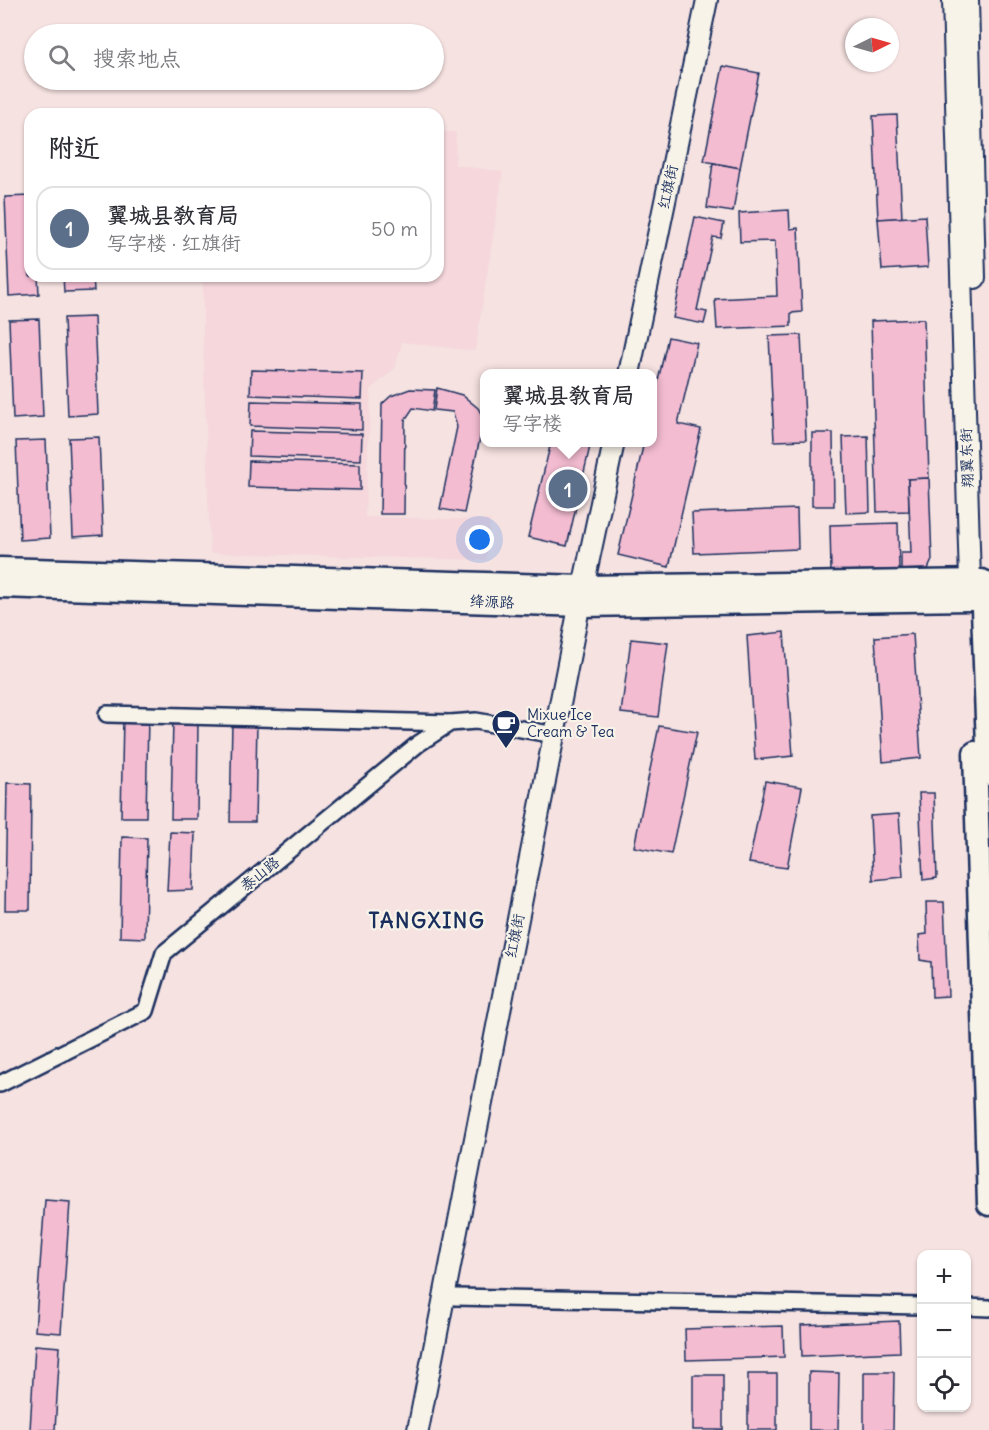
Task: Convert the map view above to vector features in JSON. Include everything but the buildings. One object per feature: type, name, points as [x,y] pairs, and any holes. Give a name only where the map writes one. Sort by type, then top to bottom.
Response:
[{"type":"highway","name":"绛源路","points":[[0,568],[587,596]]},
{"type":"highway","name":"绛源路","points":[[0,586],[587,596],[976,589]]},
{"type":"highway","name":"翔翼东街","points":[[976,589],[989,774]]},
{"type":"highway","name":"翔翼东街","points":[[976,589],[989,1204]]},
{"type":"main road","name":"红旗街","points":[[629,369],[707,0]]},
{"type":"main road","name":"红旗街","points":[[640,369],[718,0]]},
{"type":"main road","name":"翔翼东街","points":[[953,0],[976,589]]},
{"type":"main road","name":"翔翼东街","points":[[968,0],[976,589]]},
{"type":"main road","name":"红旗街","points":[[429,1430],[543,859],[613,447]]},
{"type":"main road","name":"红旗街","points":[[418,1430],[555,735],[624,447]]},
{"type":"street","points":[[107,714],[450,723],[476,721],[555,735]]},
{"type":"street","name":"泰山路","points":[[0,1084],[146,1011],[164,953],[418,744],[450,723]]},
{"type":"street","points":[[455,1297],[917,1306]]},
{"type":"street","points":[[971,1307],[989,1308]]},
{"type":"shaded area","points":[[444,132],[456,132],[455,165],[503,172],[475,351],[402,342],[395,368],[371,389],[365,517],[490,520],[486,560],[210,553],[203,282],[444,282]]},
{"type":"place","name":"翼城县教育局","points":[[568,489]]},
{"type":"place","name":"Mixue Ice Cream & Tea","points":[[506,750]]},
{"type":"district","name":"TANGXING","points":[[427,921]]}]
